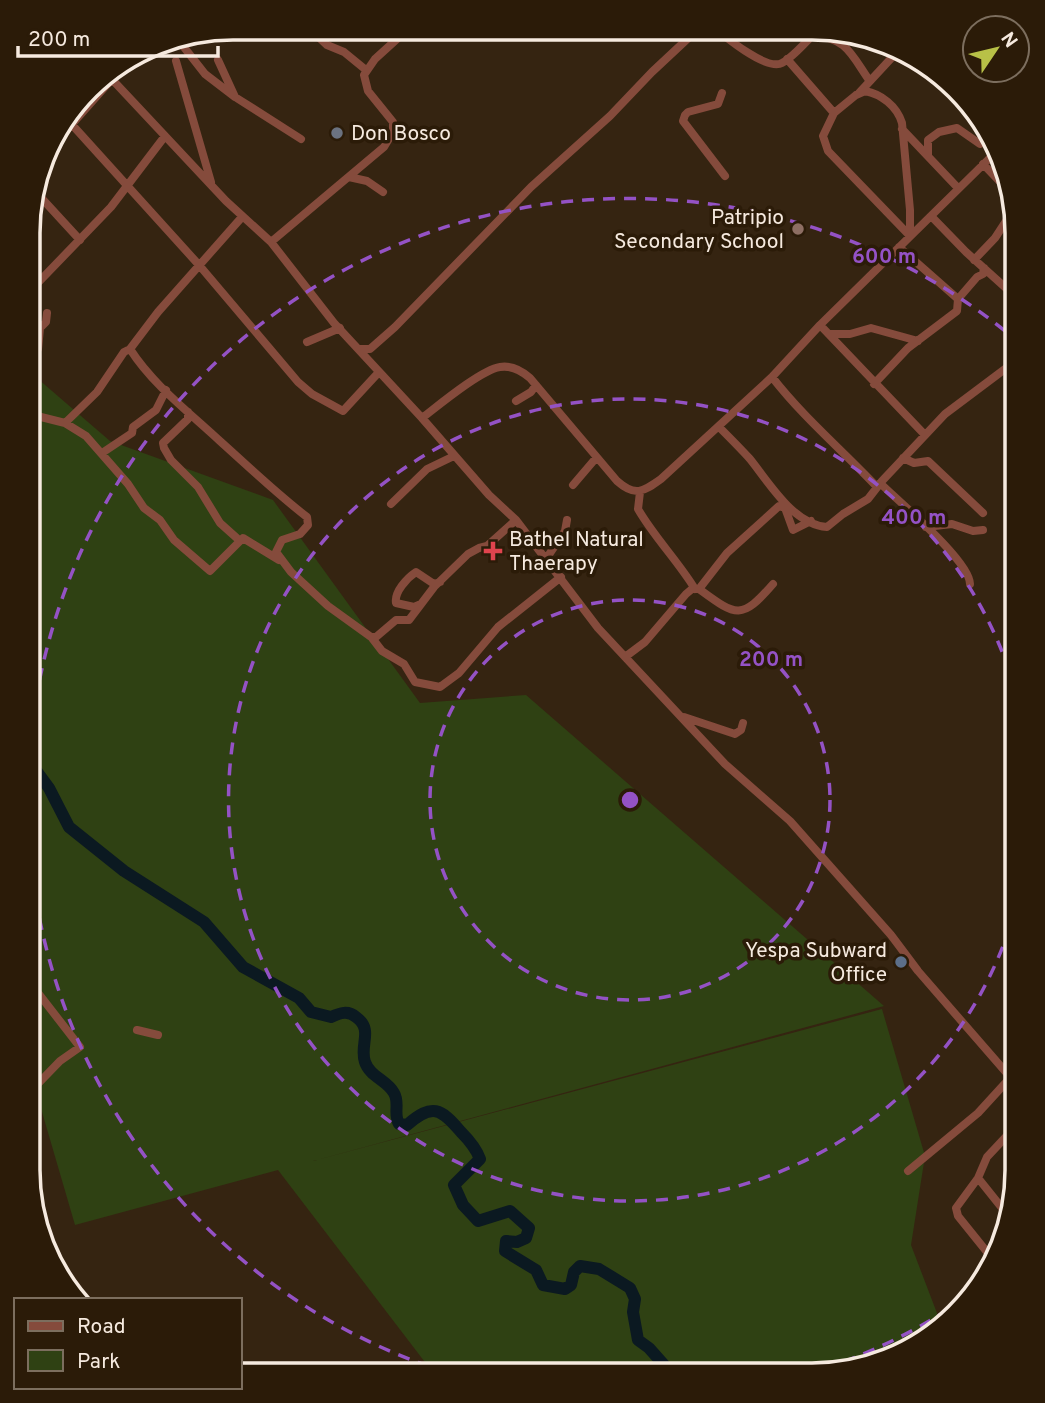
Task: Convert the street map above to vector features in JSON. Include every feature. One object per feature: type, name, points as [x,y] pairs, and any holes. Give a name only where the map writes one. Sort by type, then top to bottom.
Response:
[{"type":"street","points":[[322,40],[344,52],[366,70]]},
{"type":"street","points":[[271,242],[384,147],[394,128],[391,118],[366,88],[364,78],[366,70],[397,40]]},
{"type":"street","points":[[360,349],[370,349],[395,327],[524,194],[610,116],[686,40]]},
{"type":"street","points":[[732,40],[766,63],[776,65],[787,59],[808,40]]},
{"type":"street","points":[[840,43],[869,80]]},
{"type":"street","points":[[184,47],[205,75],[301,139]]},
{"type":"street","points":[[891,58],[859,93],[834,113],[823,134],[825,146],[910,236]]},
{"type":"street","points":[[787,59],[834,113]]},
{"type":"street","points":[[218,60],[235,97]]},
{"type":"street","points":[[176,61],[212,185]]},
{"type":"street","points":[[114,82],[242,217],[271,242],[340,328],[489,495],[516,520],[598,628],[725,764],[790,821],[891,935],[918,971],[1004,1071]]},
{"type":"street","points":[[859,93],[870,92],[887,102],[899,114],[911,214],[910,236]]},
{"type":"street","points":[[722,93],[718,104],[688,112],[683,121],[725,176]]},
{"type":"street","points":[[73,126],[199,265],[295,378],[316,396],[340,410],[346,410],[379,372]]},
{"type":"street","points":[[902,128],[958,188]]},
{"type":"street","points":[[928,156],[928,140],[939,132],[957,128],[982,143]]},
{"type":"street","points":[[40,281],[128,186],[166,136]]},
{"type":"street","points":[[422,418],[466,386],[499,367],[517,369],[536,385],[623,486],[640,492],[661,479],[772,377],[820,325],[990,158]]},
{"type":"street","points":[[983,164],[996,178]]},
{"type":"street","points":[[349,177],[367,181],[383,192]]},
{"type":"street","points":[[44,200],[80,240]]},
{"type":"street","points":[[932,216],[974,260],[1005,287]]},
{"type":"street","points":[[65,423],[97,392],[124,352],[130,349],[158,312],[242,217]]},
{"type":"street","points":[[974,260],[1004,224]]},
{"type":"street","points":[[899,247],[958,299]]},
{"type":"street","points":[[874,384],[918,341],[957,311],[958,299],[983,274],[984,268]]},
{"type":"street","points":[[40,328],[46,322],[47,313]]},
{"type":"street","points":[[820,325],[925,435]]},
{"type":"street","points":[[307,342],[340,328]]},
{"type":"street","points":[[829,334],[850,334],[874,328],[918,341]]},
{"type":"street","points":[[130,349],[145,370],[188,412],[280,497],[309,520],[300,534],[282,540],[276,552],[281,561]]},
{"type":"street","points":[[719,427],[795,512],[807,522],[827,527],[843,514],[864,503],[949,410],[1005,369]]},
{"type":"street","points":[[772,377],[793,403],[946,546],[970,577],[970,584]]},
{"type":"street","points":[[516,401],[536,385]]},
{"type":"street","points":[[102,453],[132,433],[132,427],[156,410],[166,390]]},
{"type":"street","points":[[188,412],[188,419],[163,443],[163,448],[198,487],[220,523],[239,540]]},
{"type":"street","points":[[40,417],[65,423],[86,436],[128,484],[144,508],[160,520],[174,540],[210,570],[214,569],[239,540],[246,538],[281,561],[328,606],[372,638],[382,651],[406,666],[417,683],[440,687],[459,673],[498,627],[561,578]]},
{"type":"street","points":[[391,504],[427,469],[454,456]]},
{"type":"street","points":[[573,485],[596,457]]},
{"type":"street","points":[[903,458],[914,463],[928,461],[983,513]]},
{"type":"street","points":[[640,492],[638,509],[697,589],[728,610],[740,611],[757,604],[773,584]]},
{"type":"street","points":[[625,657],[645,642],[686,594],[697,589],[727,553],[779,506],[785,508],[793,530],[811,522]]},
{"type":"street","points":[[372,638],[396,620],[409,620],[440,582],[468,554],[487,546],[516,520]]},
{"type":"street","points":[[546,559],[565,531],[567,520]]},
{"type":"street","points":[[926,527],[952,524],[972,531],[983,530]]},
{"type":"street","points":[[422,603],[414,607],[405,606],[397,604],[395,598],[407,579],[416,572],[434,584],[440,582]]},
{"type":"street","points":[[681,716],[735,734],[739,733],[743,723]]},
{"type":"street","points":[[40,995],[80,1047],[60,1061],[40,1082]]},
{"type":"street","points":[[137,1030],[158,1035]]},
{"type":"street","points":[[908,1171],[1004,1089]]},
{"type":"street","points":[[986,1252],[957,1214],[958,1204],[978,1178],[987,1157],[1004,1139]]},
{"type":"street","points":[[978,1178],[1001,1207]]},
{"type":"green space","points":[[40,381],[110,441],[273,500],[420,703],[526,695],[884,1006],[313,1161],[882,1009],[925,1156],[911,1245],[938,1316],[897,1343],[874,1353],[837,1361],[426,1363],[278,1170],[75,1225],[40,1105]]},
{"type":"waterway","points":[[40,776],[69,827],[124,871],[204,922],[243,967],[299,998],[311,1012],[331,1017],[347,1013],[361,1022],[365,1032],[365,1062],[394,1093],[399,1124],[407,1125],[430,1111],[442,1113],[476,1151],[480,1159],[454,1185],[463,1205],[478,1221],[510,1211],[529,1228],[526,1238],[517,1242],[506,1241],[505,1251],[536,1270],[543,1285],[565,1289],[571,1285],[574,1272],[580,1266],[599,1269],[630,1288],[635,1299],[633,1312],[638,1340],[662,1363]]},
{"type":"place","name":"Don Bosco","points":[[337,133]]},
{"type":"place","name":"Patripio Secondary School","points":[[798,229]]},
{"type":"place","name":"Bathel Natural Thaerapy","points":[[493,551]]},
{"type":"place","name":"Yespa Subward Office","points":[[901,962]]}]
